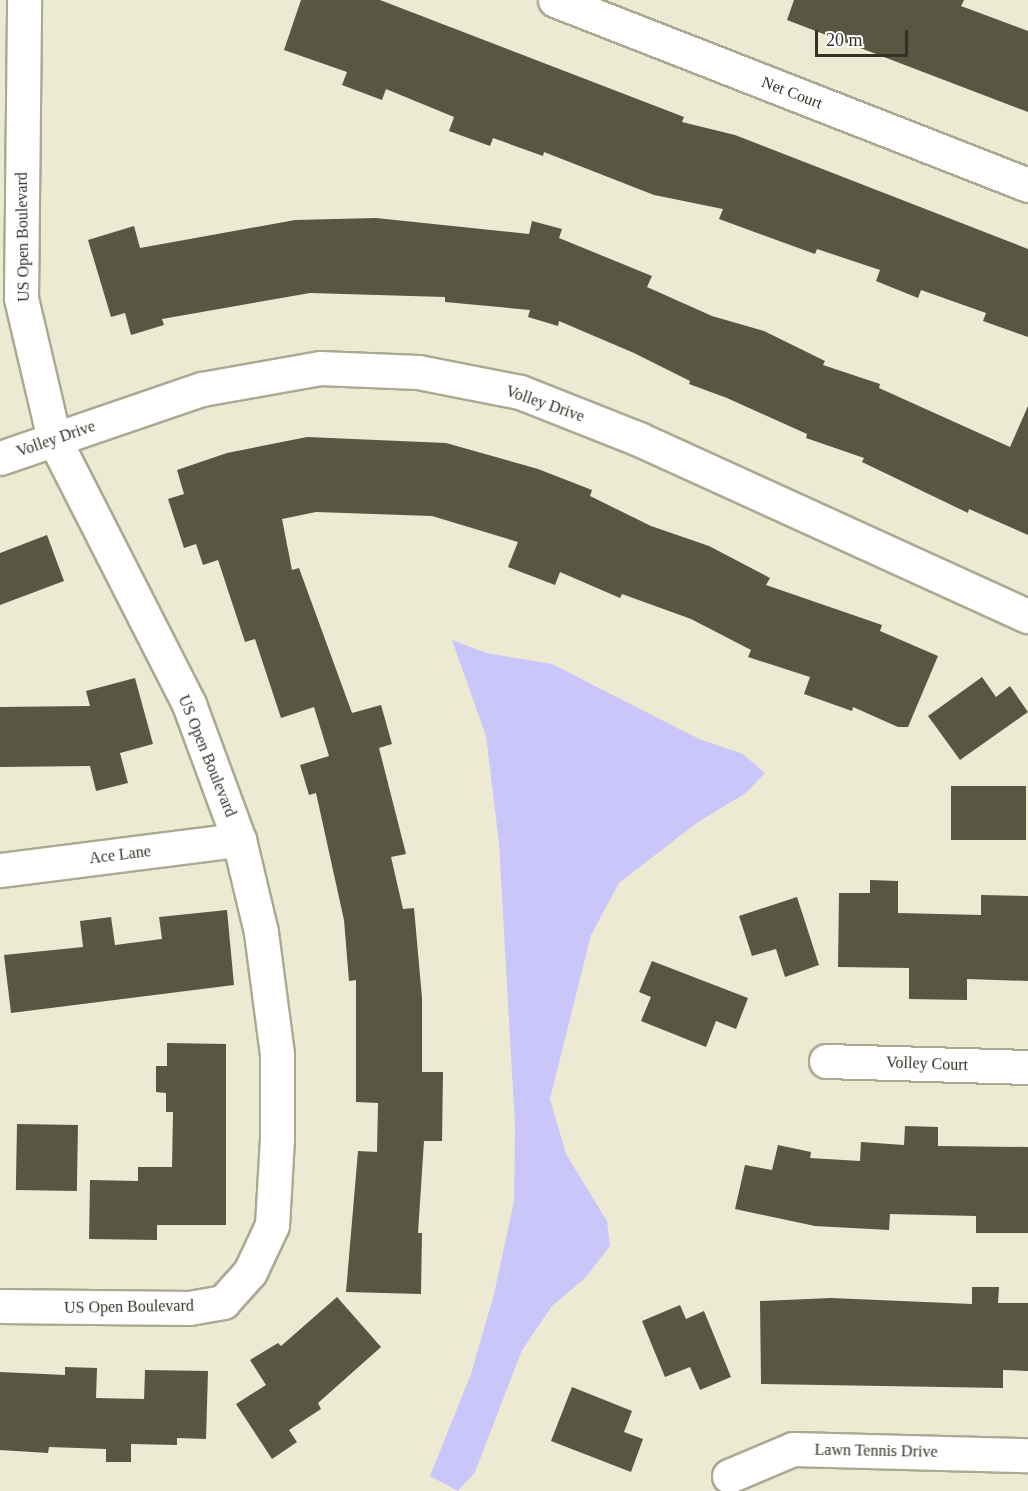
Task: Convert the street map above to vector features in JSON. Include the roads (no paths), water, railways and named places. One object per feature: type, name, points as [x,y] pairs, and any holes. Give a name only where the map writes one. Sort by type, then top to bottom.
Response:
[{"type":"street","name":"US Open Boulevard","points":[[0,1306],[189,1308],[223,1302],[250,1272],[272,1225],[277,1054],[261,932],[240,840],[189,704],[54,439],[21,298],[12,53],[24,0]]},
{"type":"street","name":"Net Court","points":[[555,0],[1028,185]]},
{"type":"street","name":"Volley Drive","points":[[0,458],[202,389],[320,368],[418,372],[520,392],[639,439],[1028,616]]},
{"type":"street","name":"Ace Lane","points":[[0,870],[240,840]]},
{"type":"street","name":"Volley Court","points":[[826,1060],[1028,1067]]},
{"type":"street","name":"Lawn Tennis Drive","points":[[729,1476],[794,1449],[1028,1455]]}]
